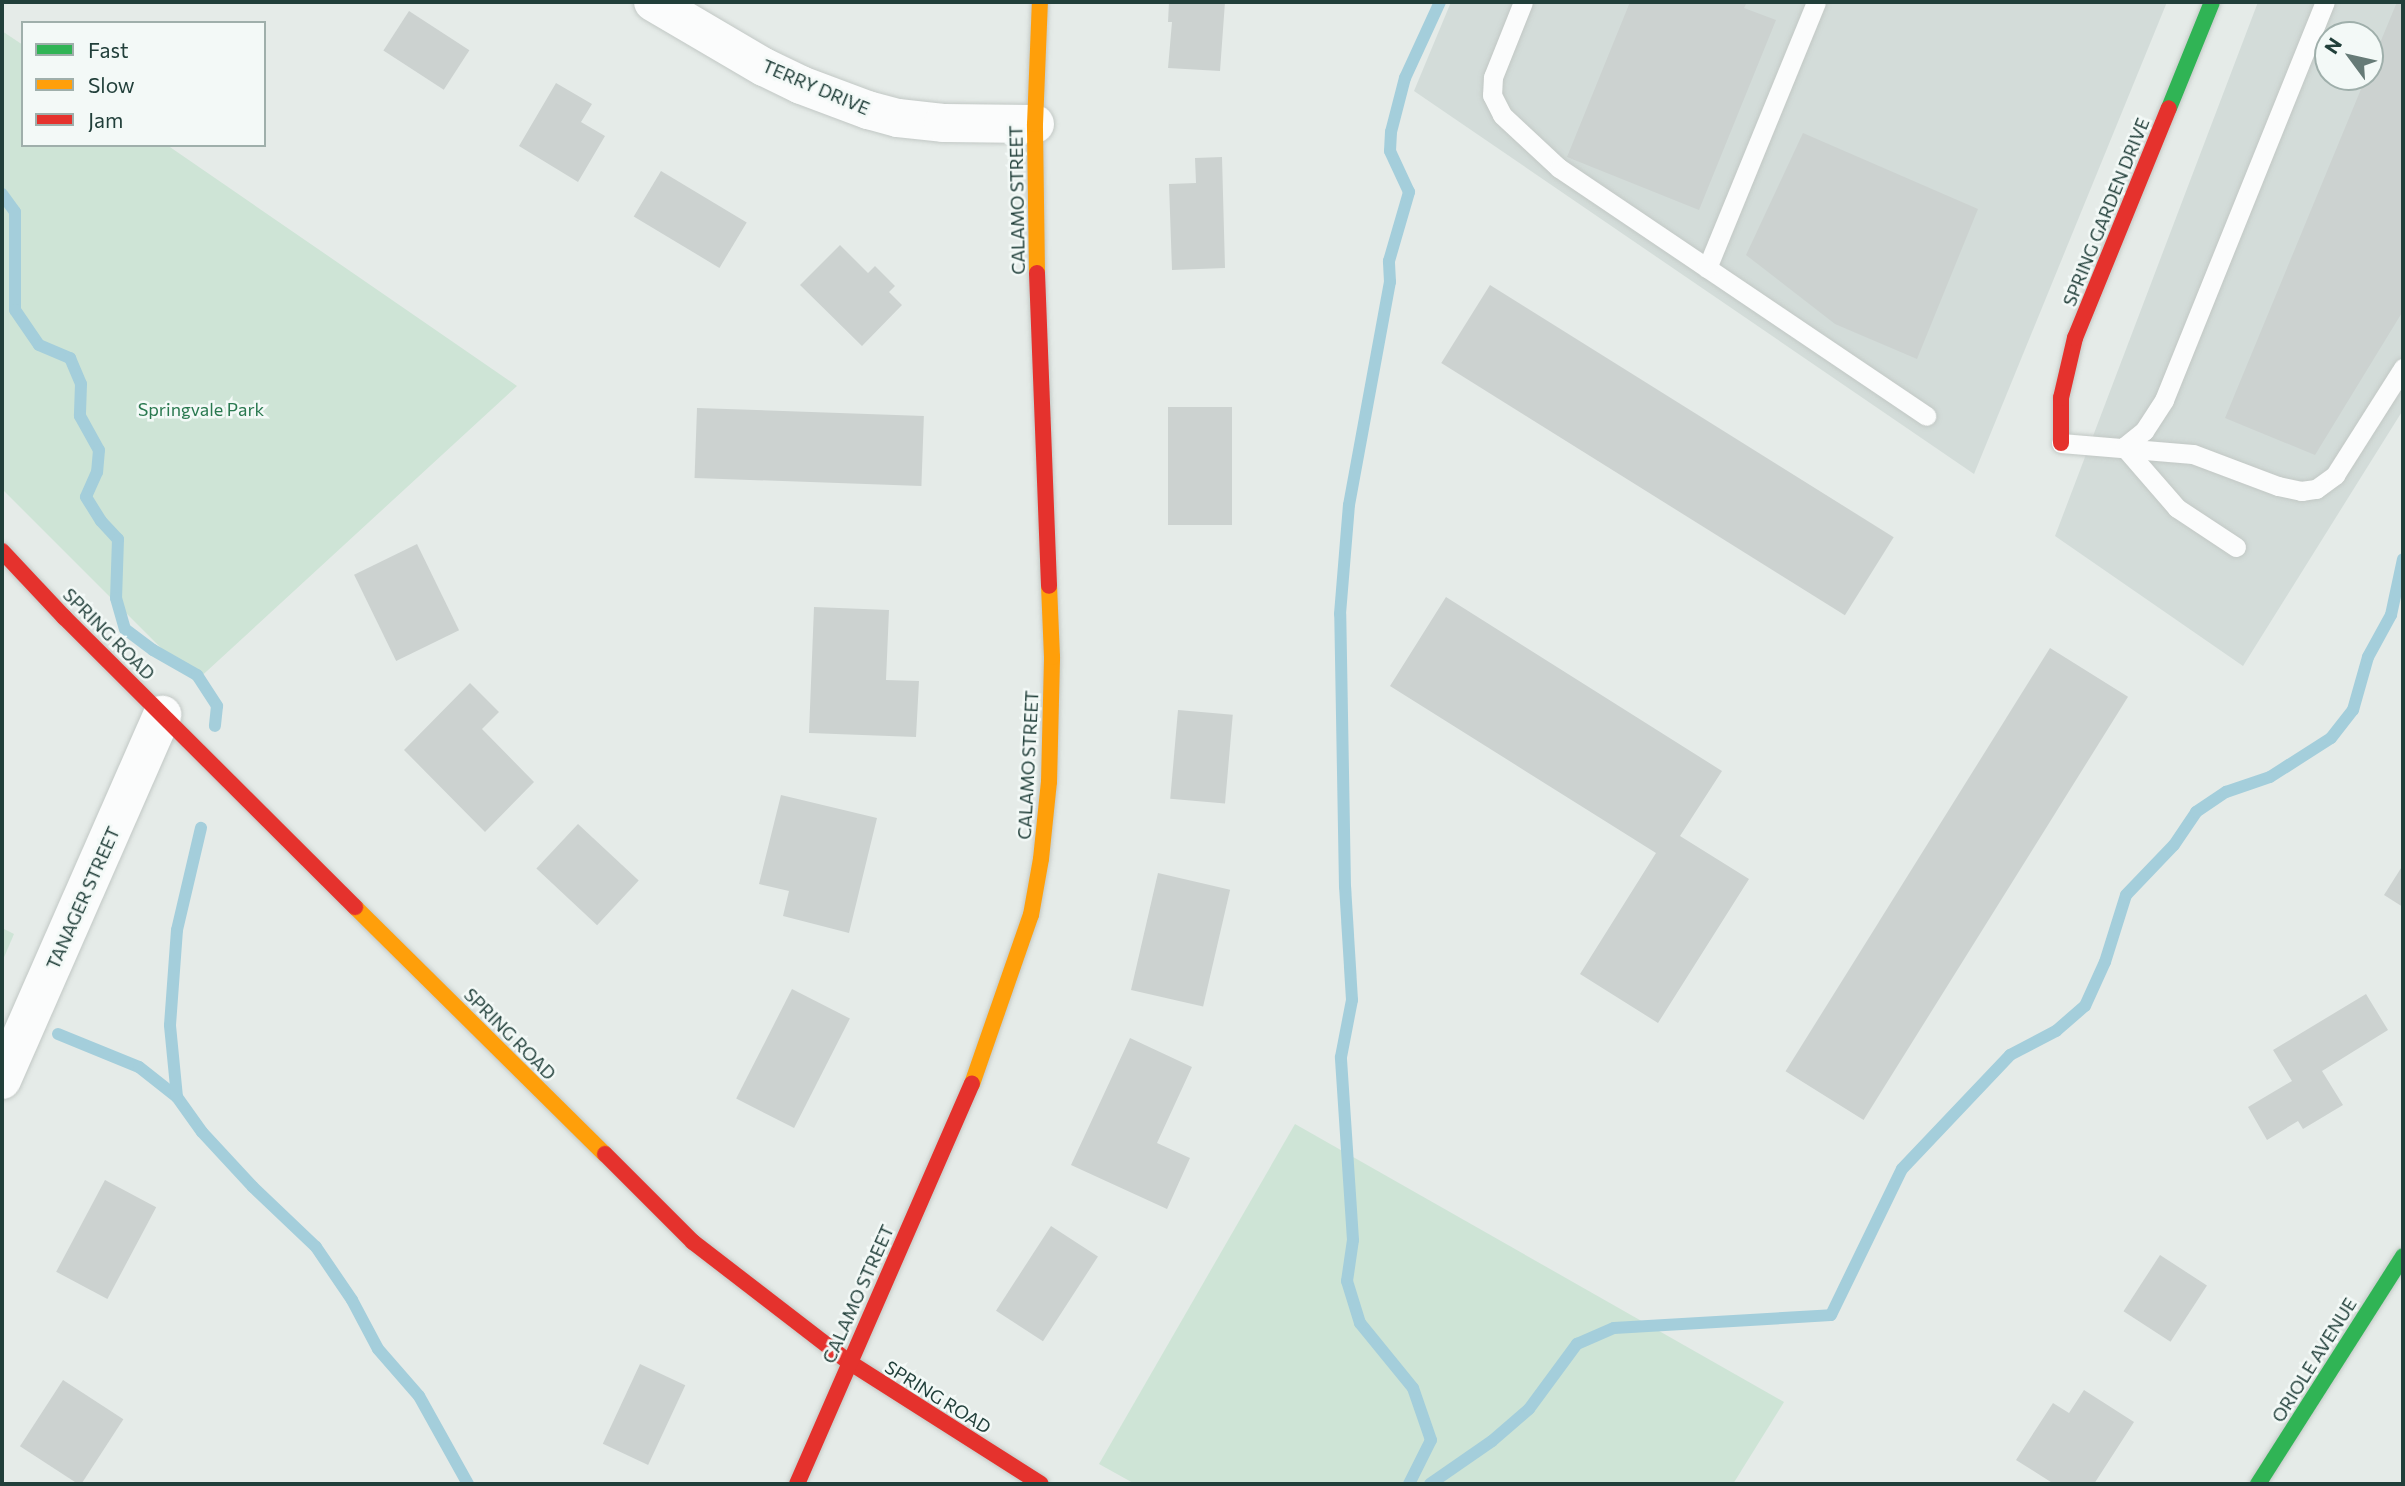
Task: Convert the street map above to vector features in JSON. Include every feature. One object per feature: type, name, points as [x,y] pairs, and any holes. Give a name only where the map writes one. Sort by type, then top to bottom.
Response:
[{"type":"street","name":"TERRY DRIVE","points":[[653,2],[764,67],[868,110],[909,120],[943,123],[1035,124]]},
{"type":"street","name":"CALAMO STREET","points":[[797,1484],[980,1065],[1031,915],[1041,859],[1049,782],[1052,657],[1035,124],[1040,2]]},
{"type":"street","name":"SPRING GARDEN DRIVE","points":[[2061,443],[2061,398],[2075,338],[2212,2]]},
{"type":"street","name":"SPRING ROAD","points":[[2,551],[162,715],[693,1242],[849,1363],[1041,1484]]},
{"type":"street","name":"TANAGER STREET","points":[[2,1080],[162,715]]},
{"type":"street","name":"ORIOLE AVENUE","points":[[2258,1484],[2403,1256]]},
{"type":"lane","points":[[1523,2],[1493,77],[1492,94],[1495,107],[1559,168],[1926,416]]},
{"type":"lane","points":[[1707,268],[1816,2]]},
{"type":"lane","points":[[2124,447],[2144,431],[2164,400],[2323,2]]},
{"type":"lane","points":[[2061,443],[2193,454],[2278,486],[2301,491],[2316,489],[2334,475],[2403,368]]},
{"type":"lane","points":[[2124,447],[2177,508],[2236,547]]},
{"type":"shaded area","points":[[1451,2],[2167,2],[1974,474],[1414,91]]},
{"type":"shaded area","points":[[2258,2],[2403,2],[2403,410],[2243,666],[2055,536]]},
{"type":"green space","name":"Springvale Park","points":[[2,31],[21,44],[21,147],[170,147],[517,386],[195,682],[2,489]]},
{"type":"green space","points":[[2,928],[14,934],[2,962]]},
{"type":"green space","points":[[1295,1124],[1784,1402],[1733,1484],[1135,1484],[1099,1464]]},
{"type":"building","points":[[1169,2],[1225,2],[1220,71],[1168,68],[1172,22],[1168,22]]},
{"type":"building","points":[[1630,2],[1747,2],[1744,8],[1776,20],[1699,210],[1567,157]]},
{"type":"building","points":[[2397,2],[2403,2],[2403,311],[2315,455],[2225,418],[2360,91],[2384,91],[2384,33]]},
{"type":"building","points":[[409,11],[469,50],[444,90],[383,50]]},
{"type":"building","points":[[556,83],[592,104],[581,122],[605,136],[578,182],[519,146]]},
{"type":"building","points":[[1803,133],[1978,209],[1917,359],[1835,324],[1746,255]]},
{"type":"building","points":[[1222,157],[1225,268],[1172,270],[1169,184],[1196,183],[1195,158]]},
{"type":"building","points":[[661,171],[747,223],[719,268],[634,216]]},
{"type":"building","points":[[840,245],[868,273],[875,266],[895,286],[889,292],[902,305],[862,346],[800,285]]},
{"type":"building","points":[[1490,285],[1894,537],[1845,615],[1441,363]]},
{"type":"building","points":[[1168,407],[1232,407],[1232,525],[1168,525]]},
{"type":"building","points":[[697,408],[924,416],[921,486],[695,478]]},
{"type":"building","points":[[417,544],[459,630],[396,661],[354,575]]},
{"type":"building","points":[[1446,597],[1722,771],[1680,836],[1749,879],[1658,1023],[1580,974],[1656,853],[1390,686]]},
{"type":"building","points":[[814,607],[889,610],[886,680],[919,681],[916,737],[809,733]]},
{"type":"building","points":[[2050,648],[2128,697],[1864,1120],[1786,1071]]},
{"type":"building","points":[[470,683],[499,712],[482,729],[534,782],[485,832],[404,750]]},
{"type":"building","points":[[1178,710],[1233,715],[1225,803],[1170,799]]},
{"type":"building","points":[[781,795],[877,818],[849,933],[783,916],[789,891],[759,884]]},
{"type":"building","points":[[578,824],[639,881],[597,925],[536,869]]},
{"type":"building","points":[[2403,865],[2403,907],[2384,895]]},
{"type":"building","points":[[1158,873],[1230,890],[1203,1007],[1131,990]]},
{"type":"building","points":[[792,989],[850,1019],[794,1128],[736,1099]]},
{"type":"building","points":[[2366,994],[2388,1030],[2322,1071],[2343,1105],[2303,1129],[2298,1121],[2267,1140],[2248,1107],[2292,1081],[2273,1050]]},
{"type":"building","points":[[1130,1038],[1192,1067],[1157,1143],[1190,1158],[1167,1209],[1071,1165]]},
{"type":"building","points":[[105,1180],[156,1207],[107,1299],[56,1272]]},
{"type":"building","points":[[1051,1226],[1098,1256],[1043,1341],[996,1311]]},
{"type":"building","points":[[2160,1255],[2207,1285],[2170,1342],[2124,1311]]},
{"type":"building","points":[[640,1364],[685,1385],[648,1465],[603,1444]]},
{"type":"building","points":[[63,1380],[123,1419],[81,1484],[20,1446]]},
{"type":"building","points":[[2084,1390],[2134,1422],[2094,1484],[2054,1484],[2016,1460],[2053,1403],[2069,1413]]},
{"type":"waterway","points":[[1409,1484],[1431,1440],[1413,1388],[1360,1323],[1347,1281],[1353,1240],[1341,1057],[1352,1000],[1345,887],[1340,614],[1349,505],[1390,282],[1389,261],[1409,192],[1390,151],[1391,132],[1405,78],[1440,2]]},
{"type":"waterway","points":[[2,194],[15,212],[15,310],[39,345],[70,358],[81,384],[80,416],[99,450],[97,472],[86,497],[101,521],[118,539],[116,598],[125,629],[153,650],[197,675],[217,706],[215,726]]},
{"type":"waterway","points":[[1430,1484],[1492,1441],[1529,1409],[1577,1344],[1614,1328],[1831,1315],[1902,1169],[2010,1055],[2056,1031],[2085,1006],[2105,962],[2126,895],[2174,845],[2196,812],[2226,792],[2270,777],[2331,738],[2353,710],[2368,657],[2391,615],[2403,559]]},
{"type":"waterway","points":[[177,1097],[170,1025],[177,930],[201,828]]},
{"type":"waterway","points":[[58,1034],[139,1067],[177,1097],[202,1132],[253,1187],[316,1247],[352,1300],[378,1349],[419,1396],[468,1484]]},
{"type":"traffic: fast","points":[[2169,108],[2212,2]]},
{"type":"traffic: fast","points":[[2258,1484],[2403,1256]]},
{"type":"traffic: slow","points":[[1037,273],[1035,124],[1040,2]]},
{"type":"traffic: slow","points":[[972,1084],[1031,915],[1041,859],[1049,782],[1052,657],[1049,586]]},
{"type":"traffic: slow","points":[[355,907],[605,1154]]},
{"type":"traffic: jam","points":[[2061,443],[2061,398],[2075,338],[2169,108]]},
{"type":"traffic: jam","points":[[1037,273],[1049,586]]},
{"type":"traffic: jam","points":[[2,551],[64,617],[355,907]]},
{"type":"traffic: jam","points":[[797,1484],[972,1084]]},
{"type":"traffic: jam","points":[[605,1154],[693,1242],[849,1362],[1041,1484]]}]
